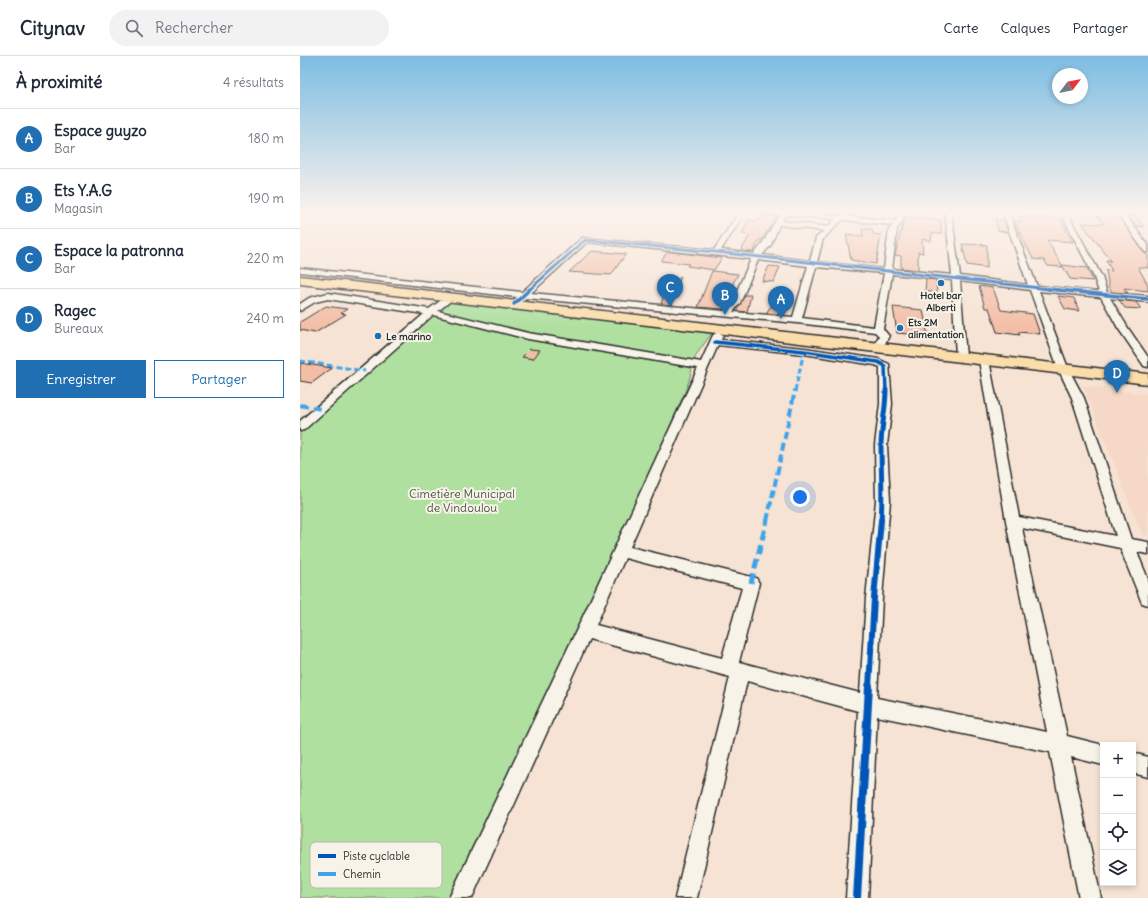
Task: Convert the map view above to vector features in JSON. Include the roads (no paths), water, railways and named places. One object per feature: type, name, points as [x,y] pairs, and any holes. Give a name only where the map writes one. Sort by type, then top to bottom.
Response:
[{"type":"highway","points":[[300,277],[450,296],[519,299],[721,328],[1148,379]]},
{"type":"street","points":[[300,277],[315,272],[519,299],[573,250]]},
{"type":"street","points":[[691,250],[956,278],[1032,288],[1148,299]]},
{"type":"street","points":[[460,898],[585,630],[721,328],[736,303],[755,258],[762,250]]},
{"type":"street","points":[[797,320],[817,250]]},
{"type":"street","points":[[878,330],[888,271],[888,250]]},
{"type":"street","points":[[953,250],[961,357]]},
{"type":"street","points":[[1019,250],[1062,368],[1078,398],[1126,544],[1148,598]]},
{"type":"street","points":[[1084,250],[1098,278],[1104,295],[1122,328],[1148,364]]},
{"type":"street","points":[[300,308],[312,300],[328,296],[430,312],[528,336],[704,366]]},
{"type":"street","points":[[300,427],[450,296]]},
{"type":"street","points":[[721,328],[797,320],[878,330],[884,336],[878,347]]},
{"type":"street","points":[[721,328],[818,353],[878,362],[885,366],[886,404],[881,444],[883,501],[874,598],[858,898]]},
{"type":"street","points":[[984,360],[1013,521],[1090,898]]},
{"type":"street","points":[[1013,521],[1148,548]]},
{"type":"street","points":[[621,551],[751,583],[686,898]]},
{"type":"street","points":[[585,630],[869,705],[1058,744],[1100,755]]},
{"type":"street","points":[[1136,764],[1148,767]]},
{"type":"place","name":"Hotel bar Alberti","points":[[941,283]]},
{"type":"place","name":"Espace la patronna","points":[[670,307]]},
{"type":"place","name":"Ets Y.A.G","points":[[725,315]]},
{"type":"place","name":"Espace guyzo","points":[[781,319]]},
{"type":"place","name":"Ets 2M alimentation","points":[[900,328]]},
{"type":"place","name":"Le marino","points":[[378,336]]},
{"type":"place","name":"Ragec","points":[[1117,393]]},
{"type":"park label","name":"Cimetière Municipal de Vindoulou","points":[[462,500]]}]
